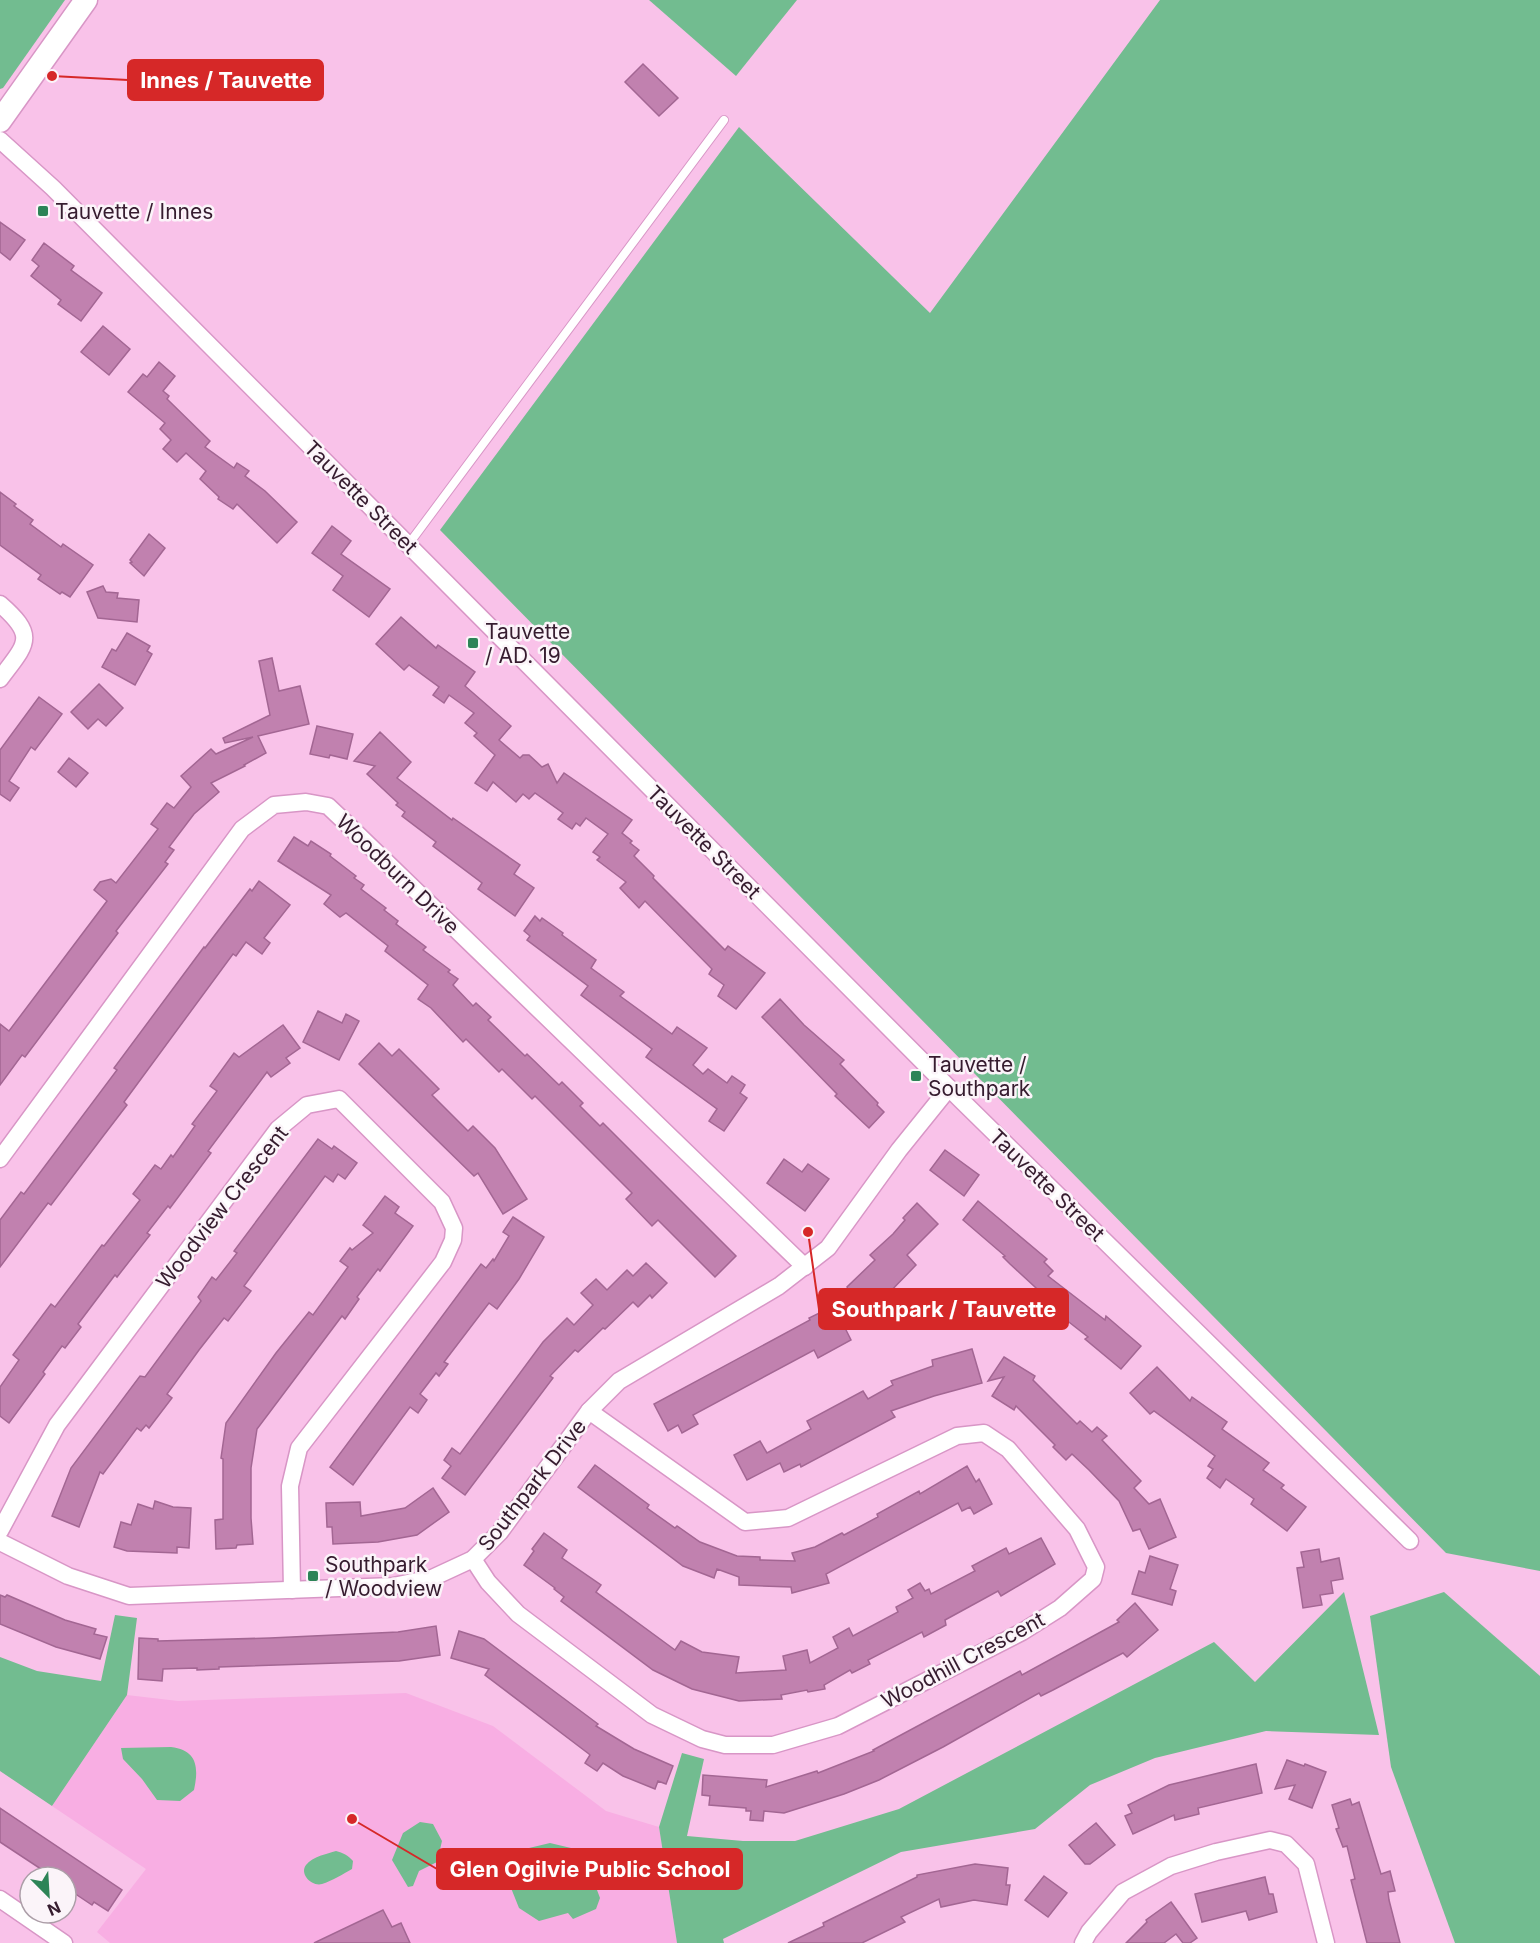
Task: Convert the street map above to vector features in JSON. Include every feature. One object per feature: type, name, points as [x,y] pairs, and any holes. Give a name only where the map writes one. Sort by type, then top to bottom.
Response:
[{"type":"street","points":[[0,121],[86,0]]},
{"type":"street","name":"Tauvette Street","points":[[0,140],[53,188],[949,1088],[1410,1541]]},
{"type":"street","points":[[0,604],[15,617],[24,632],[24,647],[0,679]]},
{"type":"street","name":"Woodburn Drive","points":[[0,1159],[242,830],[274,805],[306,802],[328,806],[805,1267]]},
{"type":"street","name":"Southpark Drive","points":[[0,1542],[68,1576],[129,1596],[393,1586],[432,1578],[473,1559],[500,1532],[589,1411],[619,1381],[779,1286],[828,1248],[899,1150],[949,1088]]},
{"type":"street","name":"Woodview Crescent","points":[[0,1531],[57,1425],[278,1129],[307,1105],[339,1100],[442,1202],[454,1228],[453,1240],[442,1262],[299,1448],[290,1486],[292,1590]]},
{"type":"street","name":"Woodhill Crescent","points":[[473,1559],[488,1582],[518,1614],[652,1715],[702,1739],[725,1745],[773,1745],[838,1726],[1022,1632],[1060,1608],[1093,1579],[1096,1567],[1077,1529],[1008,1449],[984,1433],[957,1436],[788,1518],[745,1522],[589,1411]]},
{"type":"street","points":[[1083,1943],[1089,1932],[1123,1892],[1171,1866],[1216,1852],[1270,1840],[1286,1844],[1306,1864],[1326,1943]]},
{"type":"street","points":[[0,1899],[64,1943]]},
{"type":"lane","points":[[408,545],[724,120]]},
{"type":"shaded area","points":[[406,1693],[493,1726],[606,1811],[659,1827],[677,1943],[110,1943],[97,1932],[146,1869],[52,1806],[127,1695],[178,1701]]},
{"type":"green space","points":[[0,0],[65,0],[3,88],[0,89]]},
{"type":"green space","points":[[649,0],[797,0],[736,76]]},
{"type":"green space","points":[[1160,0],[1540,0],[1540,1571],[1446,1553],[440,530],[739,127],[930,313]]},
{"type":"green space","points":[[1344,1592],[1379,1735],[1266,1731],[1155,1758],[1090,1785],[1035,1829],[901,1852],[723,1939],[724,1943],[677,1943],[659,1827],[682,1753],[704,1759],[687,1836],[743,1841],[795,1841],[899,1809],[1214,1642],[1255,1682]]},
{"type":"green space","points":[[1444,1592],[1540,1676],[1540,1943],[1455,1943],[1391,1767],[1370,1616]]},
{"type":"green space","points":[[115,1615],[137,1618],[127,1695],[52,1806],[0,1771],[0,1657],[37,1671],[101,1681]]},
{"type":"green space","points":[[171,1747],[186,1752],[194,1761],[196,1774],[194,1790],[180,1801],[157,1800],[142,1779],[123,1759],[121,1748]]},
{"type":"green space","points":[[420,1822],[433,1824],[442,1841],[437,1862],[419,1871],[413,1886],[408,1887],[392,1860],[403,1833]]},
{"type":"green space","points":[[550,1843],[571,1848],[582,1871],[594,1882],[600,1898],[596,1909],[573,1919],[568,1913],[539,1921],[519,1908],[511,1888],[514,1863],[529,1848]]},
{"type":"green space","points":[[336,1851],[345,1854],[353,1861],[352,1869],[322,1884],[314,1884],[305,1876],[304,1869],[312,1859]]},
{"type":"building","points":[[643,64],[678,98],[659,116],[625,82]]},
{"type":"building","points":[[0,222],[25,240],[10,260],[0,252]]},
{"type":"building","points":[[44,243],[74,266],[71,270],[102,293],[81,321],[58,304],[61,300],[31,276],[39,266],[32,260]]},
{"type":"building","points":[[103,326],[130,349],[109,375],[81,352]]},
{"type":"building","points":[[159,362],[175,376],[163,391],[169,396],[167,399],[210,441],[205,447],[234,468],[237,463],[249,471],[245,476],[265,491],[297,522],[277,543],[237,504],[233,509],[218,499],[219,497],[200,479],[206,471],[186,453],[177,462],[163,449],[171,440],[160,429],[165,423],[128,392],[143,374],[147,377]]},
{"type":"building","points":[[0,492],[33,520],[30,524],[61,547],[63,544],[93,565],[70,597],[62,592],[60,594],[38,579],[41,575],[0,545]]},
{"type":"building","points":[[332,526],[351,541],[341,554],[390,589],[369,617],[333,590],[343,576],[312,553]]},
{"type":"building","points":[[149,534],[165,548],[144,576],[130,563],[132,562],[130,560]]},
{"type":"building","points":[[103,586],[106,592],[118,593],[117,598],[139,600],[137,622],[98,618],[87,592]]},
{"type":"building","points":[[401,617],[436,648],[438,645],[475,672],[465,686],[511,726],[499,740],[520,758],[523,755],[529,755],[542,767],[548,764],[557,783],[564,773],[632,820],[622,833],[639,850],[634,856],[654,876],[653,878],[725,950],[728,946],[765,973],[736,1009],[718,996],[724,985],[709,974],[712,969],[645,901],[639,908],[620,888],[626,882],[597,860],[600,857],[593,852],[608,834],[586,818],[580,826],[576,823],[572,829],[558,819],[563,813],[535,793],[529,799],[523,794],[516,802],[493,782],[487,791],[475,783],[495,755],[474,736],[477,733],[465,723],[474,713],[449,695],[444,703],[433,695],[439,687],[409,665],[404,670],[376,644]]},
{"type":"building","points":[[127,633],[150,646],[147,651],[152,654],[135,685],[102,667],[112,649],[116,651]]},
{"type":"building","points":[[272,658],[279,691],[300,686],[309,724],[258,736],[266,753],[211,783],[219,792],[194,814],[169,847],[174,850],[165,862],[168,864],[116,931],[118,933],[25,1057],[22,1055],[0,1085],[0,1024],[9,1031],[107,901],[94,890],[100,882],[111,879],[116,883],[158,829],[151,824],[167,803],[174,808],[191,787],[181,776],[211,749],[216,754],[253,737],[225,743],[223,738],[270,715],[259,661]]},
{"type":"building","points":[[99,684],[123,708],[106,726],[98,719],[88,729],[71,712]]},
{"type":"building","points":[[39,697],[62,714],[35,750],[31,747],[9,781],[19,788],[10,801],[0,794],[0,750]]},
{"type":"building","points":[[317,726],[353,734],[347,759],[310,754]]},
{"type":"building","points":[[380,732],[411,762],[397,778],[452,820],[453,818],[520,865],[514,874],[534,888],[515,916],[478,889],[482,883],[433,846],[436,842],[402,816],[405,812],[396,805],[398,803],[367,774],[375,766],[354,761]]},
{"type":"building","points":[[69,758],[88,773],[76,787],[58,772]]},
{"type":"building","points":[[294,837],[308,846],[311,841],[331,854],[330,856],[356,876],[354,878],[364,885],[361,889],[386,908],[384,910],[398,921],[396,924],[426,947],[423,950],[450,970],[448,972],[458,979],[453,985],[473,1006],[476,1003],[491,1017],[488,1020],[525,1056],[527,1054],[559,1085],[562,1082],[583,1103],[580,1106],[600,1126],[603,1123],[736,1256],[715,1277],[658,1220],[652,1226],[626,1199],[632,1193],[535,1096],[532,1099],[502,1069],[499,1072],[466,1039],[463,1042],[431,1008],[418,999],[428,985],[385,951],[388,946],[346,913],[340,917],[324,904],[331,895],[278,861]]},
{"type":"building","points":[[259,881],[290,905],[264,938],[270,943],[262,954],[246,942],[236,956],[233,954],[124,1102],[127,1105],[51,1205],[48,1203],[0,1267],[0,1220],[21,1192],[24,1194],[117,1070],[114,1068],[204,947]]},
{"type":"building","points":[[535,916],[540,921],[542,918],[563,933],[562,935],[596,960],[591,968],[624,992],[620,996],[672,1034],[677,1027],[707,1048],[693,1065],[703,1074],[708,1069],[727,1083],[732,1076],[745,1085],[740,1093],[747,1098],[724,1131],[709,1121],[717,1109],[646,1057],[652,1049],[581,995],[588,986],[527,940],[530,936],[524,931]]},
{"type":"building","points":[[780,999],[804,1025],[844,1060],[840,1064],[878,1103],[877,1105],[884,1112],[869,1128],[835,1096],[837,1094],[762,1017]]},
{"type":"building","points":[[318,1011],[342,1023],[346,1014],[359,1021],[339,1060],[303,1042]]},
{"type":"building","points":[[283,1025],[300,1048],[286,1058],[290,1063],[271,1077],[267,1072],[208,1151],[211,1153],[170,1208],[168,1206],[147,1233],[150,1235],[117,1277],[115,1275],[78,1324],[81,1327],[65,1348],[62,1346],[43,1372],[45,1374],[9,1423],[0,1416],[0,1387],[19,1360],[13,1355],[51,1304],[55,1307],[140,1200],[133,1194],[155,1165],[161,1169],[171,1155],[173,1157],[195,1126],[192,1124],[217,1091],[210,1086],[234,1053],[239,1057]]},
{"type":"building","points":[[379,1043],[392,1056],[399,1049],[439,1089],[432,1095],[468,1131],[473,1126],[495,1148],[527,1199],[503,1214],[478,1173],[474,1176],[359,1064]]},
{"type":"building","points":[[318,1139],[332,1149],[334,1146],[357,1163],[345,1179],[338,1174],[333,1182],[325,1176],[244,1286],[251,1291],[228,1321],[224,1318],[167,1394],[172,1398],[149,1428],[146,1425],[141,1431],[137,1428],[103,1474],[100,1472],[79,1527],[52,1516],[71,1468],[140,1376],[145,1377],[201,1301],[198,1297],[212,1277],[216,1280],[237,1253],[234,1251]]},
{"type":"building","points":[[945,1150],[979,1175],[964,1196],[930,1170]]},
{"type":"building","points":[[784,1159],[802,1172],[808,1164],[829,1179],[805,1211],[767,1183]]},
{"type":"building","points":[[385,1196],[399,1207],[395,1213],[413,1226],[380,1271],[378,1269],[357,1297],[359,1299],[345,1319],[342,1316],[257,1429],[251,1468],[253,1544],[216,1549],[215,1520],[223,1519],[223,1459],[221,1458],[226,1423],[276,1353],[309,1312],[313,1315],[348,1267],[340,1261],[350,1248],[352,1250],[373,1233],[363,1225]]},
{"type":"building","points":[[978,1201],[1047,1259],[1044,1262],[1053,1271],[1048,1276],[1105,1320],[1106,1316],[1141,1346],[1121,1369],[1085,1339],[1088,1337],[1065,1319],[1062,1324],[1045,1310],[1049,1306],[1045,1302],[1048,1299],[1003,1257],[1005,1256],[963,1220]]},
{"type":"building","points":[[917,1203],[938,1224],[907,1255],[916,1265],[885,1297],[891,1303],[877,1318],[862,1302],[842,1322],[851,1340],[818,1358],[814,1350],[693,1415],[698,1424],[682,1433],[678,1425],[668,1431],[654,1404],[846,1300],[841,1296],[848,1289],[847,1287],[875,1260],[870,1255],[893,1234],[905,1220],[903,1218]]},
{"type":"building","points":[[513,1217],[544,1237],[519,1279],[497,1309],[489,1303],[444,1362],[448,1364],[439,1376],[436,1373],[420,1394],[427,1400],[418,1413],[410,1407],[353,1485],[330,1467],[481,1264],[486,1268],[493,1259],[494,1261],[509,1236],[503,1232]]},
{"type":"building","points":[[646,1263],[667,1283],[652,1298],[650,1295],[638,1307],[633,1302],[578,1352],[575,1350],[550,1376],[553,1378],[465,1495],[442,1478],[451,1466],[444,1460],[452,1448],[460,1454],[543,1342],[567,1318],[574,1325],[593,1305],[581,1293],[596,1279],[607,1290],[627,1270],[633,1276]]},
{"type":"building","points":[[972,1349],[982,1383],[891,1411],[895,1417],[801,1467],[800,1464],[784,1472],[780,1463],[747,1480],[734,1455],[760,1441],[767,1453],[811,1429],[807,1421],[863,1391],[868,1399],[893,1385],[891,1381],[933,1366],[932,1360]]},
{"type":"building","points":[[1004,1357],[1035,1376],[1033,1380],[1077,1424],[1080,1421],[1092,1432],[1097,1427],[1107,1436],[1102,1440],[1141,1481],[1134,1488],[1149,1504],[1160,1499],[1176,1537],[1149,1549],[1140,1529],[1133,1531],[1119,1501],[1089,1470],[1072,1454],[1066,1460],[1053,1447],[1055,1445],[1016,1406],[1014,1410],[992,1396],[1004,1377],[988,1381]]},
{"type":"building","points":[[1157,1367],[1190,1401],[1192,1397],[1227,1422],[1222,1429],[1269,1463],[1263,1470],[1284,1485],[1281,1488],[1306,1507],[1287,1531],[1251,1504],[1254,1499],[1226,1479],[1220,1488],[1207,1478],[1213,1469],[1208,1466],[1215,1456],[1154,1411],[1150,1414],[1130,1393]]},
{"type":"building","points":[[595,1465],[649,1505],[647,1508],[675,1528],[677,1526],[700,1542],[737,1556],[760,1557],[760,1560],[795,1561],[792,1553],[815,1547],[842,1533],[844,1535],[878,1517],[877,1514],[919,1491],[920,1494],[967,1466],[976,1482],[979,1479],[992,1504],[974,1514],[970,1507],[962,1511],[958,1503],[826,1574],[829,1583],[792,1593],[791,1587],[739,1585],[739,1577],[717,1569],[714,1578],[683,1566],[578,1487]]},
{"type":"building","points":[[433,1488],[449,1512],[417,1535],[378,1542],[333,1544],[332,1527],[327,1527],[326,1503],[360,1502],[361,1516],[405,1508]]},
{"type":"building","points":[[155,1501],[173,1507],[191,1508],[189,1548],[177,1547],[177,1553],[127,1551],[114,1547],[121,1522],[131,1525],[138,1504],[153,1509]]},
{"type":"building","points":[[544,1533],[567,1550],[562,1558],[601,1585],[596,1592],[675,1650],[681,1641],[702,1652],[739,1657],[736,1673],[786,1670],[783,1656],[807,1650],[810,1663],[838,1648],[833,1637],[849,1628],[853,1636],[898,1612],[896,1607],[913,1598],[908,1590],[920,1583],[925,1591],[929,1589],[931,1594],[975,1571],[972,1566],[1006,1548],[1009,1554],[1041,1538],[1055,1564],[1001,1596],[998,1591],[945,1620],[946,1625],[924,1637],[922,1632],[868,1660],[870,1664],[852,1673],[850,1670],[824,1685],[825,1689],[781,1695],[782,1699],[739,1701],[692,1689],[653,1670],[561,1601],[564,1597],[555,1588],[524,1565]]},
{"type":"building","points":[[1319,1549],[1321,1562],[1339,1558],[1343,1579],[1331,1581],[1333,1593],[1320,1595],[1322,1605],[1303,1608],[1297,1568],[1304,1567],[1301,1552]]},
{"type":"building","points":[[1150,1556],[1178,1565],[1170,1589],[1176,1591],[1172,1605],[1132,1594],[1139,1571],[1145,1573]]},
{"type":"building","points":[[0,1595],[5,1597],[7,1595],[65,1620],[96,1629],[94,1634],[107,1637],[100,1659],[56,1647],[0,1624]]},
{"type":"building","points":[[1135,1603],[1158,1630],[1127,1657],[1123,1653],[1041,1696],[1039,1693],[879,1780],[784,1813],[764,1811],[763,1821],[750,1820],[751,1811],[746,1811],[746,1808],[709,1805],[710,1796],[702,1795],[703,1775],[767,1780],[766,1787],[817,1771],[818,1773],[874,1751],[1020,1671],[1022,1675],[1119,1622],[1117,1620]]},
{"type":"building","points":[[436,1626],[440,1655],[399,1661],[219,1667],[219,1669],[197,1670],[197,1668],[163,1669],[162,1681],[138,1679],[139,1638],[158,1639],[158,1641],[270,1638],[398,1632]]},
{"type":"building","points":[[459,1631],[484,1639],[598,1724],[596,1726],[634,1749],[673,1766],[666,1784],[658,1781],[655,1789],[623,1776],[603,1763],[597,1771],[585,1763],[589,1754],[485,1675],[489,1669],[451,1658]]},
{"type":"building","points":[[1287,1760],[1326,1772],[1312,1808],[1289,1799],[1295,1785],[1275,1789]]},
{"type":"building","points":[[1256,1764],[1262,1793],[1198,1808],[1199,1814],[1175,1820],[1174,1815],[1133,1834],[1125,1816],[1132,1813],[1128,1805],[1169,1785]]},
{"type":"building","points":[[1350,1799],[1352,1805],[1359,1802],[1381,1874],[1390,1871],[1395,1891],[1388,1892],[1389,1900],[1400,1943],[1367,1943],[1351,1880],[1355,1879],[1347,1846],[1343,1847],[1336,1829],[1339,1828],[1332,1805]]},
{"type":"building","points":[[0,1808],[122,1890],[108,1911],[94,1902],[92,1905],[78,1896],[78,1865],[35,1865],[0,1842]]},
{"type":"building","points":[[1096,1823],[1115,1845],[1090,1864],[1085,1864],[1069,1845]]},
{"type":"building","points":[[975,1864],[1008,1868],[1006,1885],[1010,1885],[1007,1905],[974,1900],[941,1907],[939,1899],[901,1917],[905,1922],[862,1943],[788,1943],[917,1875]]},
{"type":"building","points":[[1044,1876],[1067,1893],[1048,1917],[1025,1900]]},
{"type":"building","points":[[1265,1877],[1269,1894],[1273,1894],[1277,1912],[1249,1920],[1246,1911],[1202,1922],[1195,1894]]},
{"type":"building","points":[[1171,1902],[1197,1938],[1190,1943],[1183,1943],[1176,1934],[1164,1943],[1126,1943],[1147,1922],[1146,1920]]},
{"type":"building","points":[[383,1910],[392,1927],[401,1923],[410,1943],[314,1943]]},
{"type":"place","name":"Innes / Tauvette","points":[[52,76]]},
{"type":"place","name":"Tauvette / Innes","points":[[43,211]]},
{"type":"place","name":"Tauvette / AD. 19","points":[[473,643]]},
{"type":"place","name":"Tauvette / Southpark","points":[[916,1076]]},
{"type":"place","name":"Southpark / Tauvette","points":[[808,1232]]},
{"type":"place","name":"Southpark / Woodview","points":[[313,1576]]},
{"type":"place","name":"Glen Ogilvie Public School","points":[[352,1819]]}]
